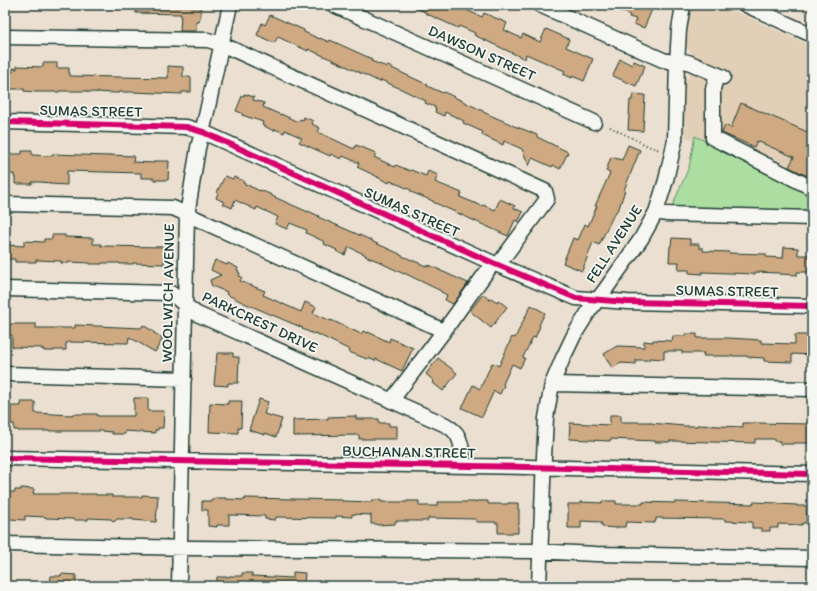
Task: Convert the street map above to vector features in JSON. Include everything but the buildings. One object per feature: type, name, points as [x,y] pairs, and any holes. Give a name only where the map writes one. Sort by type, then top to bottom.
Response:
[{"type":"street","name":"WOOLWICH AVENUE","points":[[178,586],[187,214],[198,148],[203,132],[230,5]]},
{"type":"street","name":"DAWSON STREET","points":[[334,5],[594,122]]},
{"type":"street","points":[[540,5],[663,60],[688,62],[720,76],[713,89],[713,138],[812,188]]},
{"type":"street","name":"FELL AVENUE","points":[[539,586],[546,418],[552,384],[574,335],[589,311],[641,238],[656,212],[666,180],[675,140],[677,61],[679,30],[683,5]]},
{"type":"street","points":[[746,5],[812,35]]},
{"type":"street","points":[[5,37],[208,40],[221,44],[546,191],[547,200],[391,401]]},
{"type":"street","name":"SUMAS STREET","points":[[5,122],[186,127],[203,132],[496,264],[576,298],[628,302],[812,306]]},
{"type":"street","points":[[5,204],[173,208],[444,331]]},
{"type":"street","points":[[656,212],[666,214],[812,218]]},
{"type":"street","name":"PARKCREST DRIVE","points":[[5,289],[171,293],[197,314],[446,425],[460,439],[463,466]]},
{"type":"street","points":[[5,374],[184,379]]},
{"type":"street","points":[[552,384],[812,389]]},
{"type":"street","name":"BUCHANAN STREET","points":[[5,458],[527,467],[812,474]]},
{"type":"street","points":[[5,544],[180,548],[541,552],[812,558]]},
{"type":"path","points":[[610,128],[648,146],[662,150]]},
{"type":"shaded area","points":[[692,5],[721,5],[812,46],[812,188],[683,136],[685,79],[689,77],[691,52],[685,44],[689,13]]},
{"type":"green space","points":[[695,136],[812,192],[812,217],[671,209],[689,167]]},
{"type":"cycle path","points":[[5,122],[186,127],[203,132],[493,263],[576,298],[627,302],[812,306]]},
{"type":"cycle path","points":[[5,458],[527,467],[812,474]]}]
